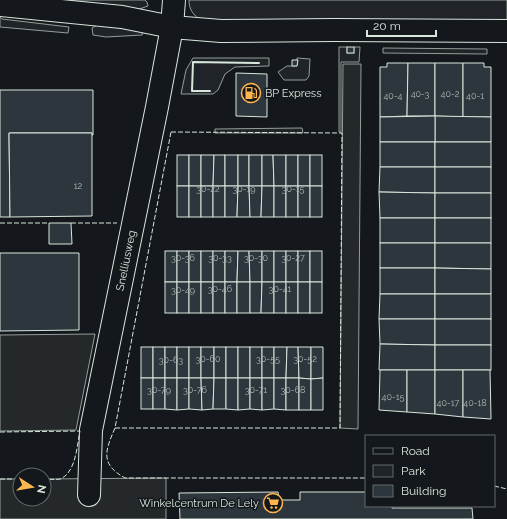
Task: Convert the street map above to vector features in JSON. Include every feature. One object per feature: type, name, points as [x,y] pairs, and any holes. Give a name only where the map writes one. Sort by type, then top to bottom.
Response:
[{"type":"street","name":"Snelliusweg","points":[[89,495],[91,430],[157,107],[172,27],[174,0]]},
{"type":"street","points":[[0,5],[122,17],[172,27],[221,31],[507,30]]},
{"type":"green space","points":[[30,0],[145,0],[148,6],[134,11]]},
{"type":"green space","points":[[189,0],[507,0],[507,23],[201,21],[192,12]]},
{"type":"green space","points":[[0,17],[2,19],[69,27],[68,33],[0,27]]},
{"type":"green space","points":[[99,24],[143,32],[142,35],[106,37],[93,35],[92,28]]},
{"type":"green space","points":[[339,47],[347,47],[347,53],[354,53],[354,47],[360,47],[359,62],[341,62],[341,132],[339,132]]},
{"type":"green space","points":[[383,48],[487,49],[487,54],[383,53]]},
{"type":"green space","points":[[193,58],[269,58],[269,66],[235,67],[225,74],[218,90],[213,94],[181,94],[186,70]]},
{"type":"green space","points":[[297,58],[310,59],[309,76],[306,80],[284,80],[278,72],[287,66],[297,66]]},
{"type":"green space","points":[[302,128],[303,133],[215,133],[215,129]]},
{"type":"shaded area","points":[[343,64],[361,64],[358,429],[340,428]]},
{"type":"shaded area","points":[[95,334],[76,430],[0,431],[0,335]]},
{"type":"shaded area","points":[[166,478],[166,519],[0,519],[0,479],[12,479],[12,507],[52,507],[52,479]]},
{"type":"building","points":[[347,47],[354,47],[354,53],[347,53]]},
{"type":"building","points":[[292,60],[298,60],[297,66],[292,66]]},
{"type":"building","points":[[387,63],[408,63],[407,116],[380,117],[380,67],[387,67]]},
{"type":"building","points":[[408,63],[435,63],[435,116],[407,116]]},
{"type":"building","points":[[435,63],[463,63],[463,117],[435,116]]},
{"type":"building","points":[[463,63],[484,63],[484,67],[491,67],[491,117],[463,117]]},
{"type":"building","points":[[236,73],[267,74],[267,117],[236,116]]},
{"type":"building","points":[[0,90],[93,90],[93,135],[92,133],[9,133],[10,217],[0,217]]},
{"type":"building","points":[[435,116],[491,117],[491,142],[435,142]]},
{"type":"building","points":[[435,116],[435,142],[380,142],[380,117]]},
{"type":"building","points":[[9,133],[92,133],[92,216],[10,217]]},
{"type":"building","points":[[380,142],[435,142],[435,167],[380,167]]},
{"type":"building","points":[[435,142],[491,142],[491,167],[435,167]]},
{"type":"building","points":[[177,155],[189,155],[189,186],[177,186]]},
{"type":"building","points":[[189,155],[201,155],[201,186],[189,186]]},
{"type":"building","points":[[201,155],[214,155],[213,186],[201,186]]},
{"type":"building","points":[[214,155],[225,155],[225,186],[213,186]]},
{"type":"building","points":[[225,155],[238,155],[238,186],[225,186]]},
{"type":"building","points":[[238,155],[249,155],[249,186],[238,186]]},
{"type":"building","points":[[249,155],[262,155],[262,186],[249,186]]},
{"type":"building","points":[[262,155],[273,155],[274,186],[262,186]]},
{"type":"building","points":[[273,155],[286,155],[286,186],[274,186]]},
{"type":"building","points":[[286,155],[298,155],[298,186],[286,186]]},
{"type":"building","points":[[298,155],[310,155],[310,186],[298,186]]},
{"type":"building","points":[[310,155],[322,155],[322,186],[310,186]]},
{"type":"building","points":[[380,167],[435,167],[435,193],[379,192]]},
{"type":"building","points":[[435,167],[491,167],[491,193],[435,193]]},
{"type":"building","points":[[177,186],[189,186],[189,217],[177,217]]},
{"type":"building","points":[[189,186],[201,186],[201,217],[189,217]]},
{"type":"building","points":[[201,186],[213,186],[213,217],[201,217]]},
{"type":"building","points":[[213,186],[225,186],[225,217],[213,217]]},
{"type":"building","points":[[225,186],[238,186],[237,217],[225,217]]},
{"type":"building","points":[[238,186],[249,186],[250,217],[237,217]]},
{"type":"building","points":[[249,186],[262,186],[261,217],[250,217]]},
{"type":"building","points":[[262,186],[274,186],[274,217],[261,217]]},
{"type":"building","points":[[274,186],[286,186],[286,217],[274,217]]},
{"type":"building","points":[[286,186],[298,186],[298,217],[286,217]]},
{"type":"building","points":[[298,186],[310,186],[310,217],[298,217]]},
{"type":"building","points":[[310,186],[322,186],[322,217],[310,217]]},
{"type":"building","points":[[379,192],[435,193],[435,218],[380,218]]},
{"type":"building","points":[[435,193],[491,193],[491,218],[435,218]]},
{"type":"building","points":[[380,218],[435,218],[435,243],[380,243]]},
{"type":"building","points":[[435,218],[491,218],[491,243],[435,243]]},
{"type":"building","points":[[49,223],[71,223],[72,244],[49,244]]},
{"type":"building","points":[[380,243],[435,243],[435,268],[380,268]]},
{"type":"building","points":[[435,243],[491,243],[491,269],[435,268]]},
{"type":"building","points":[[165,251],[177,251],[177,282],[165,282]]},
{"type":"building","points":[[177,251],[189,251],[189,282],[177,282]]},
{"type":"building","points":[[189,251],[201,251],[201,282],[189,282]]},
{"type":"building","points":[[201,251],[213,251],[213,282],[201,282]]},
{"type":"building","points":[[213,251],[225,251],[225,282],[213,282]]},
{"type":"building","points":[[225,251],[238,251],[237,282],[225,282]]},
{"type":"building","points":[[238,251],[249,251],[250,282],[237,282]]},
{"type":"building","points":[[249,251],[262,251],[262,282],[250,282]]},
{"type":"building","points":[[262,251],[274,251],[274,282],[262,282]]},
{"type":"building","points":[[274,251],[286,251],[286,282],[274,282]]},
{"type":"building","points":[[286,251],[298,251],[298,282],[286,282]]},
{"type":"building","points":[[298,251],[310,251],[310,282],[298,282]]},
{"type":"building","points":[[310,251],[322,251],[322,282],[310,282]]},
{"type":"building","points":[[0,253],[79,253],[79,330],[0,331]]},
{"type":"building","points":[[380,268],[435,268],[435,294],[380,294]]},
{"type":"building","points":[[435,268],[491,269],[491,294],[435,294]]},
{"type":"building","points":[[165,282],[177,282],[177,313],[165,313]]},
{"type":"building","points":[[177,282],[189,282],[189,313],[177,313]]},
{"type":"building","points":[[189,282],[201,282],[201,313],[189,313]]},
{"type":"building","points":[[201,282],[213,282],[213,313],[201,313]]},
{"type":"building","points":[[213,282],[225,282],[225,313],[213,313]]},
{"type":"building","points":[[225,282],[237,282],[237,313],[225,313]]},
{"type":"building","points":[[237,282],[250,282],[250,313],[237,313]]},
{"type":"building","points":[[250,282],[262,282],[261,313],[250,313]]},
{"type":"building","points":[[262,282],[274,282],[274,313],[261,313]]},
{"type":"building","points":[[274,282],[286,282],[286,313],[274,313]]},
{"type":"building","points":[[286,282],[298,282],[298,313],[286,313]]},
{"type":"building","points":[[298,282],[310,282],[310,313],[298,313]]},
{"type":"building","points":[[310,282],[322,282],[322,313],[310,313]]},
{"type":"building","points":[[380,294],[435,294],[435,319],[379,319]]},
{"type":"building","points":[[435,294],[491,294],[491,319],[435,319]]},
{"type":"building","points":[[379,319],[435,319],[435,345],[380,344]]},
{"type":"building","points":[[435,319],[491,319],[491,345],[435,345]]},
{"type":"building","points":[[380,344],[435,345],[435,370],[379,370]]},
{"type":"building","points":[[435,345],[491,345],[491,370],[435,370]]},
{"type":"building","points":[[141,347],[153,347],[153,378],[141,378]]},
{"type":"building","points":[[153,347],[165,347],[165,378],[153,378]]},
{"type":"building","points":[[165,347],[177,347],[177,378],[165,378]]},
{"type":"building","points":[[177,347],[189,347],[189,378],[177,378]]},
{"type":"building","points":[[189,347],[201,347],[201,378],[189,378]]},
{"type":"building","points":[[201,347],[214,347],[214,378],[201,378]]},
{"type":"building","points":[[214,347],[226,347],[226,378],[214,378]]},
{"type":"building","points":[[226,347],[238,347],[238,378],[226,378]]},
{"type":"building","points":[[238,347],[250,347],[250,378],[238,378]]},
{"type":"building","points":[[250,347],[262,347],[262,378],[250,378]]},
{"type":"building","points":[[262,347],[274,347],[274,378],[262,378]]},
{"type":"building","points":[[274,347],[287,347],[286,378],[274,378]]},
{"type":"building","points":[[287,347],[298,347],[299,378],[286,378]]},
{"type":"building","points":[[298,347],[311,347],[311,379],[299,378]]},
{"type":"building","points":[[311,347],[323,347],[323,378],[311,379]]},
{"type":"building","points":[[380,370],[407,370],[407,412],[379,410]]},
{"type":"building","points":[[407,370],[435,370],[435,414],[407,412]]},
{"type":"building","points":[[435,370],[463,370],[463,417],[435,414]]},
{"type":"building","points":[[463,370],[490,370],[491,419],[463,417]]},
{"type":"building","points":[[141,378],[153,378],[153,409],[141,409]]},
{"type":"building","points":[[153,378],[165,378],[165,409],[153,409]]},
{"type":"building","points":[[165,378],[177,378],[177,410],[165,409]]},
{"type":"building","points":[[177,378],[189,378],[189,409],[177,410]]},
{"type":"building","points":[[189,378],[201,378],[202,410],[189,409]]},
{"type":"building","points":[[201,378],[214,378],[213,409],[202,410]]},
{"type":"building","points":[[214,378],[226,378],[226,409],[213,409]]},
{"type":"building","points":[[226,378],[238,378],[238,410],[226,409]]},
{"type":"building","points":[[238,378],[250,378],[250,409],[238,410]]},
{"type":"building","points":[[250,378],[262,378],[262,410],[250,409]]},
{"type":"building","points":[[262,378],[274,378],[274,409],[262,410]]},
{"type":"building","points":[[274,378],[286,378],[286,410],[274,409]]},
{"type":"building","points":[[286,378],[299,378],[299,410],[286,410]]},
{"type":"building","points":[[299,378],[311,379],[311,410],[299,410]]},
{"type":"building","points":[[323,378],[323,410],[311,410],[311,379]]},
{"type":"building","name":"Winkelcentrum De Lely","points":[[278,492],[279,500],[300,500],[300,492],[365,492],[365,507],[472,508],[473,519],[180,519],[179,493]]},
{"type":"fence","points":[[171,132],[342,133],[340,428],[115,428],[171,132]]},
{"type":"fence","points":[[0,223],[49,223]]},
{"type":"fence","points":[[71,223],[117,223]]},
{"type":"fence","points":[[115,428],[107,450],[108,462],[111,468],[125,478],[365,478]]},
{"type":"fence","points":[[0,432],[80,431],[73,465],[65,476],[60,479],[52,479]]},
{"type":"fence","points":[[0,479],[12,479]]},
{"type":"fence","points":[[495,486],[507,489]]},
{"type":"wall","points":[[210,91],[192,91],[193,62],[259,63]]},
{"type":"place","name":"BP Express","points":[[251,93]]},
{"type":"place","name":"Winkelcentrum De Lely","points":[[273,503]]}]
